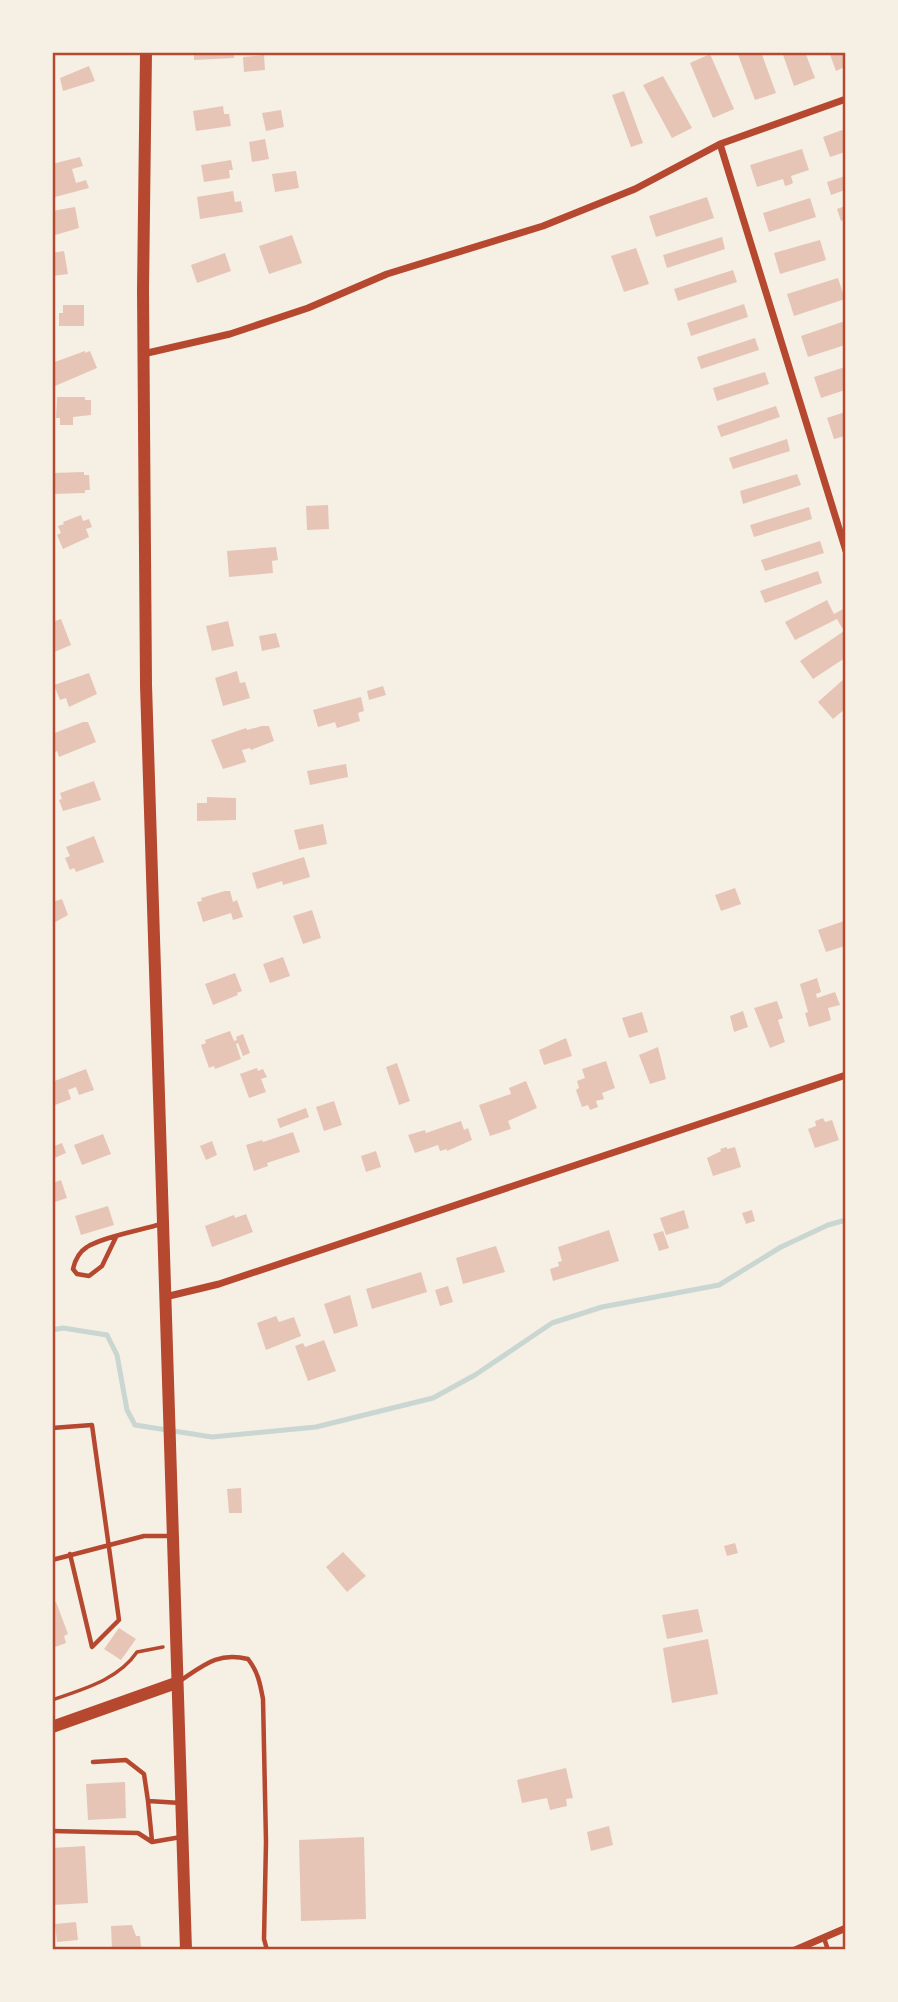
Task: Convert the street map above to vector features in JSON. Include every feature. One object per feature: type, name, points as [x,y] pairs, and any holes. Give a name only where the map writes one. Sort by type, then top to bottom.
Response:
[{"type":"main road","points":[[146,52],[143,354],[146,685],[186,1950]]},
{"type":"main road","points":[[54,1722],[176,1683]]},
{"type":"street","points":[[143,354],[230,334],[308,308],[387,274],[543,226],[635,189],[720,144],[845,99]]},
{"type":"street","points":[[720,144],[845,551]]},
{"type":"street","points":[[165,1297],[219,1284],[845,1075]]},
{"type":"street","points":[[795,1950],[845,1928]]},
{"type":"lane","points":[[116,1237],[102,1266],[96,1272],[89,1276],[76,1274],[75,1260],[89,1245],[116,1237],[162,1224]]},
{"type":"lane","points":[[52,1428],[92,1425],[120,1620],[92,1647],[69,1554]]},
{"type":"lane","points":[[52,1560],[144,1536],[172,1536]]},
{"type":"lane","points":[[176,1683],[210,1661],[226,1656],[248,1659],[260,1679],[263,1699],[266,1842],[264,1939],[267,1950]]},
{"type":"lane","points":[[93,1762],[126,1760],[144,1774],[152,1842]]},
{"type":"lane","points":[[148,1801],[181,1803]]},
{"type":"lane","points":[[52,1831],[138,1833],[152,1842],[182,1837]]},
{"type":"lane","points":[[824,1938],[828,1950]]},
{"type":"lane","points":[[366,1950],[375,1950]]},
{"type":"path","points":[[52,1700],[109,1678],[129,1664],[137,1652],[176,1644]]},
{"type":"building","points":[[194,52],[234,52],[234,58],[194,60]]},
{"type":"building","points":[[737,52],[761,52],[776,93],[755,100]]},
{"type":"building","points":[[782,52],[805,52],[815,78],[794,86]]},
{"type":"building","points":[[829,52],[845,52],[845,67],[836,71]]},
{"type":"building","points":[[710,54],[734,109],[713,118],[690,63]]},
{"type":"building","points":[[264,55],[265,70],[244,72],[243,57]]},
{"type":"building","points":[[89,66],[95,81],[63,91],[60,78]]},
{"type":"building","points":[[663,76],[692,128],[672,138],[643,85]]},
{"type":"building","points":[[624,91],[643,143],[631,147],[612,95]]},
{"type":"building","points":[[223,106],[224,114],[229,114],[231,126],[196,131],[193,111]]},
{"type":"building","points":[[281,110],[284,127],[266,131],[262,113]]},
{"type":"building","points":[[845,129],[845,152],[830,157],[823,137]]},
{"type":"building","points":[[265,139],[269,159],[252,162],[249,142]]},
{"type":"building","points":[[802,149],[809,170],[791,176],[793,183],[789,185],[785,186],[783,179],[757,187],[750,165]]},
{"type":"building","points":[[80,157],[83,166],[72,169],[76,183],[86,180],[89,188],[55,197],[52,191],[52,164]]},
{"type":"building","points":[[231,160],[233,170],[229,170],[230,178],[204,182],[201,165]]},
{"type":"building","points":[[296,171],[299,188],[275,192],[272,174]]},
{"type":"building","points":[[845,176],[845,190],[831,195],[827,182]]},
{"type":"building","points":[[233,191],[235,202],[241,201],[243,212],[200,219],[197,197]]},
{"type":"building","points":[[707,197],[714,218],[656,237],[649,216]]},
{"type":"building","points":[[810,198],[816,217],[769,232],[763,213]]},
{"type":"building","points":[[845,206],[845,219],[841,221],[837,209]]},
{"type":"building","points":[[75,207],[79,228],[52,236],[52,211]]},
{"type":"building","points":[[292,235],[302,263],[269,274],[259,246]]},
{"type":"building","points":[[722,237],[725,249],[667,268],[663,255]]},
{"type":"building","points":[[820,240],[826,260],[780,274],[774,253]]},
{"type":"building","points":[[636,248],[649,284],[624,292],[611,256]]},
{"type":"building","points":[[64,251],[68,274],[52,276],[52,253]]},
{"type":"building","points":[[225,253],[231,271],[197,283],[191,265]]},
{"type":"building","points":[[733,270],[737,282],[678,301],[674,289]]},
{"type":"building","points":[[838,278],[845,299],[794,316],[787,294]]},
{"type":"building","points":[[744,304],[748,317],[691,336],[687,323]]},
{"type":"building","points":[[63,305],[84,305],[84,326],[59,326],[59,313],[63,313]]},
{"type":"building","points":[[845,321],[845,345],[808,357],[801,336]]},
{"type":"building","points":[[755,338],[759,350],[701,369],[697,357]]},
{"type":"building","points":[[90,351],[97,368],[55,386],[52,363]]},
{"type":"building","points":[[845,367],[845,390],[821,398],[814,377]]},
{"type":"building","points":[[765,372],[769,384],[717,401],[713,388]]},
{"type":"building","points":[[57,397],[85,397],[85,400],[91,400],[91,415],[73,417],[73,425],[60,425],[60,418],[56,418]]},
{"type":"building","points":[[776,406],[780,417],[721,437],[717,426]]},
{"type":"building","points":[[845,412],[845,436],[834,439],[827,418]]},
{"type":"building","points":[[787,439],[790,451],[733,469],[729,458]]},
{"type":"building","points":[[84,472],[84,475],[89,475],[90,490],[85,490],[85,493],[52,494],[52,473]]},
{"type":"building","points":[[797,474],[801,485],[743,504],[740,491]]},
{"type":"building","points":[[328,505],[329,529],[307,530],[306,506]]},
{"type":"building","points":[[809,507],[812,519],[754,537],[750,525]]},
{"type":"building","points":[[81,515],[83,521],[89,519],[92,527],[86,529],[89,537],[63,549],[57,535],[61,533],[58,526]]},
{"type":"building","points":[[820,541],[824,553],[765,571],[761,560]]},
{"type":"building","points":[[276,547],[278,560],[272,561],[273,573],[229,577],[227,551]]},
{"type":"building","points":[[818,571],[822,583],[765,603],[760,591]]},
{"type":"building","points":[[827,600],[834,614],[845,608],[845,626],[842,628],[837,619],[795,640],[785,622]]},
{"type":"building","points":[[61,619],[71,645],[52,653],[52,622]]},
{"type":"building","points":[[228,621],[234,646],[212,651],[206,626]]},
{"type":"building","points":[[844,631],[845,658],[813,679],[800,661]]},
{"type":"building","points":[[276,633],[280,647],[262,651],[259,636]]},
{"type":"building","points":[[237,671],[240,683],[245,682],[250,698],[223,706],[215,678]]},
{"type":"building","points":[[89,673],[97,694],[69,707],[66,698],[60,700],[54,685]]},
{"type":"building","points":[[845,678],[845,709],[833,719],[818,702]]},
{"type":"building","points":[[383,686],[386,695],[369,700],[367,691]]},
{"type":"building","points":[[361,697],[364,711],[358,713],[360,721],[337,728],[335,722],[318,727],[313,710]]},
{"type":"building","points":[[88,722],[96,742],[59,757],[57,751],[52,753],[52,734]]},
{"type":"building","points":[[269,726],[274,741],[251,750],[242,750],[246,762],[223,769],[211,740],[246,728],[247,730]]},
{"type":"building","points":[[346,764],[348,777],[310,785],[307,771]]},
{"type":"building","points":[[94,781],[101,800],[63,811],[59,800],[62,799],[60,793]]},
{"type":"building","points":[[207,797],[236,798],[236,820],[197,821],[197,803],[207,803]]},
{"type":"building","points":[[323,824],[327,844],[299,850],[294,830]]},
{"type":"building","points":[[94,836],[104,862],[76,872],[74,868],[70,870],[65,858],[70,856],[66,847]]},
{"type":"building","points":[[304,857],[310,877],[283,885],[282,881],[257,889],[252,873]]},
{"type":"building","points":[[735,888],[741,904],[721,911],[715,895]]},
{"type":"building","points":[[230,891],[233,902],[237,900],[243,917],[233,920],[231,913],[203,922],[197,902],[202,901],[201,898]]},
{"type":"building","points":[[62,899],[68,915],[52,924],[52,902]]},
{"type":"building","points":[[312,910],[321,938],[303,944],[293,916]]},
{"type":"building","points":[[844,921],[845,946],[826,952],[818,930]]},
{"type":"building","points":[[283,957],[290,976],[270,983],[263,964]]},
{"type":"building","points":[[235,973],[242,991],[213,1005],[205,984]]},
{"type":"building","points":[[817,978],[821,992],[816,994],[817,998],[835,992],[840,1005],[828,1008],[831,1020],[809,1027],[800,984]]},
{"type":"building","points":[[777,1001],[783,1018],[778,1020],[785,1042],[770,1048],[754,1008]]},
{"type":"building","points":[[743,1011],[748,1027],[734,1032],[730,1016]]},
{"type":"building","points":[[642,1012],[648,1032],[629,1038],[622,1018]]},
{"type":"building","points":[[230,1031],[234,1041],[243,1034],[250,1053],[243,1056],[238,1043],[236,1044],[241,1059],[215,1069],[214,1066],[209,1068],[201,1045],[206,1043],[205,1040]]},
{"type":"building","points":[[566,1038],[572,1056],[544,1065],[539,1050]]},
{"type":"building","points":[[658,1047],[666,1079],[650,1084],[639,1055]]},
{"type":"building","points":[[606,1061],[615,1088],[602,1093],[604,1099],[596,1101],[598,1107],[590,1110],[588,1105],[582,1107],[576,1090],[579,1088],[577,1081],[585,1078],[582,1069]]},
{"type":"building","points":[[397,1063],[410,1101],[399,1105],[386,1067]]},
{"type":"building","points":[[257,1068],[258,1071],[263,1069],[267,1077],[261,1079],[266,1092],[249,1098],[240,1074]]},
{"type":"building","points":[[86,1069],[94,1090],[79,1095],[76,1087],[68,1090],[71,1099],[55,1105],[52,1082]]},
{"type":"building","points":[[526,1081],[537,1108],[508,1121],[511,1129],[490,1136],[479,1105],[511,1094],[509,1088]]},
{"type":"building","points":[[334,1101],[342,1125],[324,1131],[316,1107]]},
{"type":"building","points":[[306,1108],[309,1117],[280,1128],[277,1119]]},
{"type":"building","points":[[823,1118],[825,1122],[832,1120],[839,1140],[815,1148],[808,1129],[816,1126],[815,1121]]},
{"type":"building","points":[[461,1121],[464,1130],[468,1128],[472,1140],[447,1151],[440,1151],[438,1145],[415,1153],[408,1135],[425,1130],[426,1133]]},
{"type":"building","points":[[293,1132],[300,1152],[267,1163],[268,1166],[254,1171],[246,1145]]},
{"type":"building","points":[[103,1134],[111,1154],[82,1165],[74,1145]]},
{"type":"building","points":[[212,1141],[217,1155],[206,1160],[200,1146]]},
{"type":"building","points":[[62,1143],[66,1153],[52,1159],[52,1147]]},
{"type":"building","points":[[727,1147],[735,1147],[741,1167],[713,1176],[707,1158]]},
{"type":"building","points":[[376,1151],[381,1167],[366,1172],[361,1156]]},
{"type":"building","points":[[61,1180],[67,1198],[52,1203],[52,1183]]},
{"type":"building","points":[[108,1206],[114,1225],[81,1235],[75,1216]]},
{"type":"building","points":[[684,1210],[689,1228],[666,1235],[660,1218]]},
{"type":"building","points":[[752,1210],[755,1221],[746,1224],[742,1213]]},
{"type":"building","points":[[246,1214],[253,1232],[212,1247],[205,1226],[234,1215],[235,1218]]},
{"type":"building","points":[[609,1230],[619,1261],[553,1281],[550,1269],[559,1266],[558,1262],[562,1261],[558,1247]]},
{"type":"building","points":[[663,1231],[669,1248],[659,1251],[653,1234]]},
{"type":"building","points":[[496,1246],[505,1272],[463,1284],[456,1258]]},
{"type":"building","points":[[421,1272],[427,1292],[372,1309],[366,1289]]},
{"type":"building","points":[[448,1286],[453,1302],[440,1306],[435,1290]]},
{"type":"building","points":[[350,1295],[358,1326],[334,1334],[324,1304]]},
{"type":"building","points":[[276,1316],[279,1322],[294,1317],[301,1336],[266,1350],[257,1323]]},
{"type":"building","points":[[324,1340],[336,1371],[308,1381],[295,1346],[303,1343],[305,1347]]},
{"type":"building","points":[[241,1488],[242,1513],[229,1513],[227,1489]]},
{"type":"building","points":[[735,1543],[738,1553],[727,1556],[724,1546]]},
{"type":"building","points":[[343,1552],[366,1576],[347,1592],[326,1567]]},
{"type":"building","points":[[56,1602],[68,1634],[64,1636],[66,1643],[52,1648],[52,1603]]},
{"type":"building","points":[[698,1609],[703,1632],[667,1639],[662,1615]]},
{"type":"building","points":[[119,1628],[136,1639],[121,1660],[104,1649]]},
{"type":"building","points":[[708,1639],[718,1694],[672,1703],[663,1648]]},
{"type":"building","points":[[566,1768],[573,1798],[566,1799],[567,1806],[550,1810],[547,1798],[522,1803],[517,1780]]},
{"type":"building","points":[[125,1782],[126,1818],[88,1820],[86,1784]]},
{"type":"building","points":[[609,1826],[613,1845],[591,1851],[587,1832]]},
{"type":"building","points":[[364,1837],[366,1919],[301,1921],[299,1840]]},
{"type":"building","points":[[85,1846],[88,1903],[53,1905],[52,1848]]},
{"type":"building","points":[[76,1922],[78,1940],[57,1942],[55,1924]]},
{"type":"building","points":[[132,1925],[136,1936],[140,1936],[141,1947],[112,1949],[111,1926]]},
{"type":"waterway","points":[[52,1330],[63,1328],[107,1335],[117,1355],[127,1410],[135,1425],[212,1437],[316,1427],[433,1398],[475,1375],[552,1323],[602,1307],[719,1285],[781,1247],[828,1225],[846,1220]]}]
